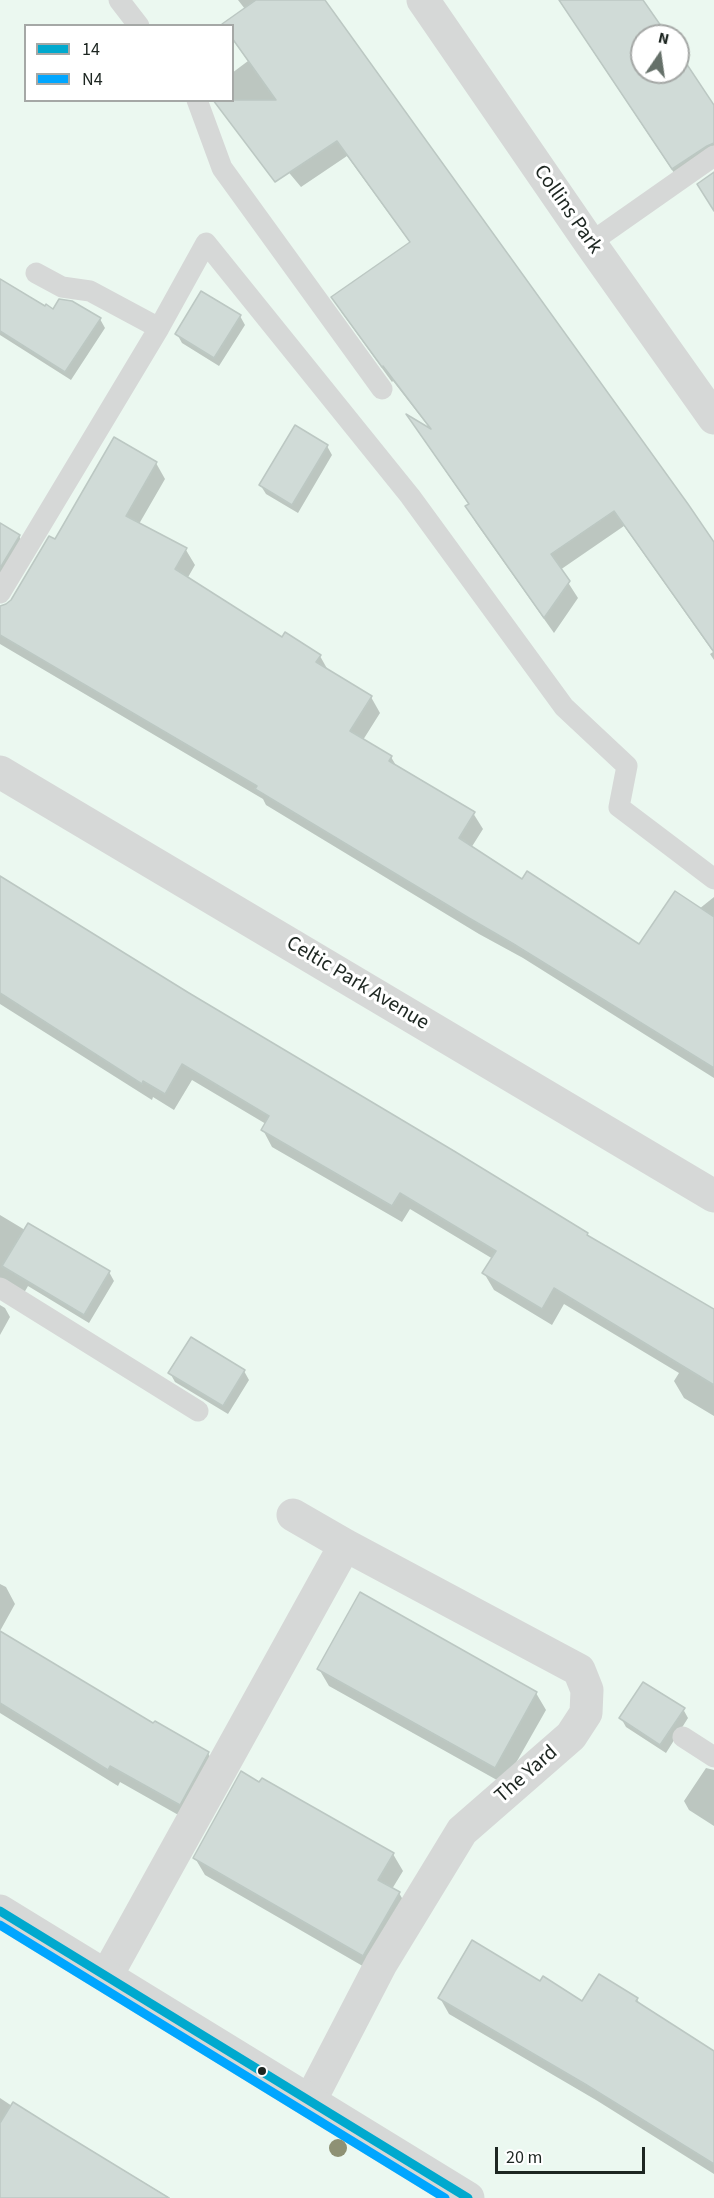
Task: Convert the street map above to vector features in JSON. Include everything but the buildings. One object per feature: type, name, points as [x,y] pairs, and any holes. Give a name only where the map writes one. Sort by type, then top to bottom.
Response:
[{"type":"street","name":"Collins Park","points":[[423,0],[714,418]]},
{"type":"street","name":"Celtic Park Avenue","points":[[0,772],[714,1196]]},
{"type":"street","name":"The Yard","points":[[293,1515],[579,1670],[587,1690],[586,1713],[571,1736],[462,1831],[381,1964],[310,2101]]},
{"type":"street","points":[[107,1975],[345,1545]]},
{"type":"street","points":[[0,1911],[468,2198]]},
{"type":"lane","points":[[119,0],[137,24]]},
{"type":"lane","points":[[198,102],[222,168],[382,389]]},
{"type":"lane","points":[[590,243],[714,156]]},
{"type":"lane","points":[[0,592],[159,328],[206,243],[410,496],[564,708],[627,766],[619,807],[714,879]]},
{"type":"lane","points":[[36,273],[62,287],[90,291],[159,328]]},
{"type":"lane","points":[[0,1288],[198,1411]]},
{"type":"lane","points":[[682,1737],[714,1757]]},
{"type":"transit line","name":"14","points":[[0,1911],[468,2198]]},
{"type":"transit line","name":"N4","points":[[0,1925],[445,2198]]}]
